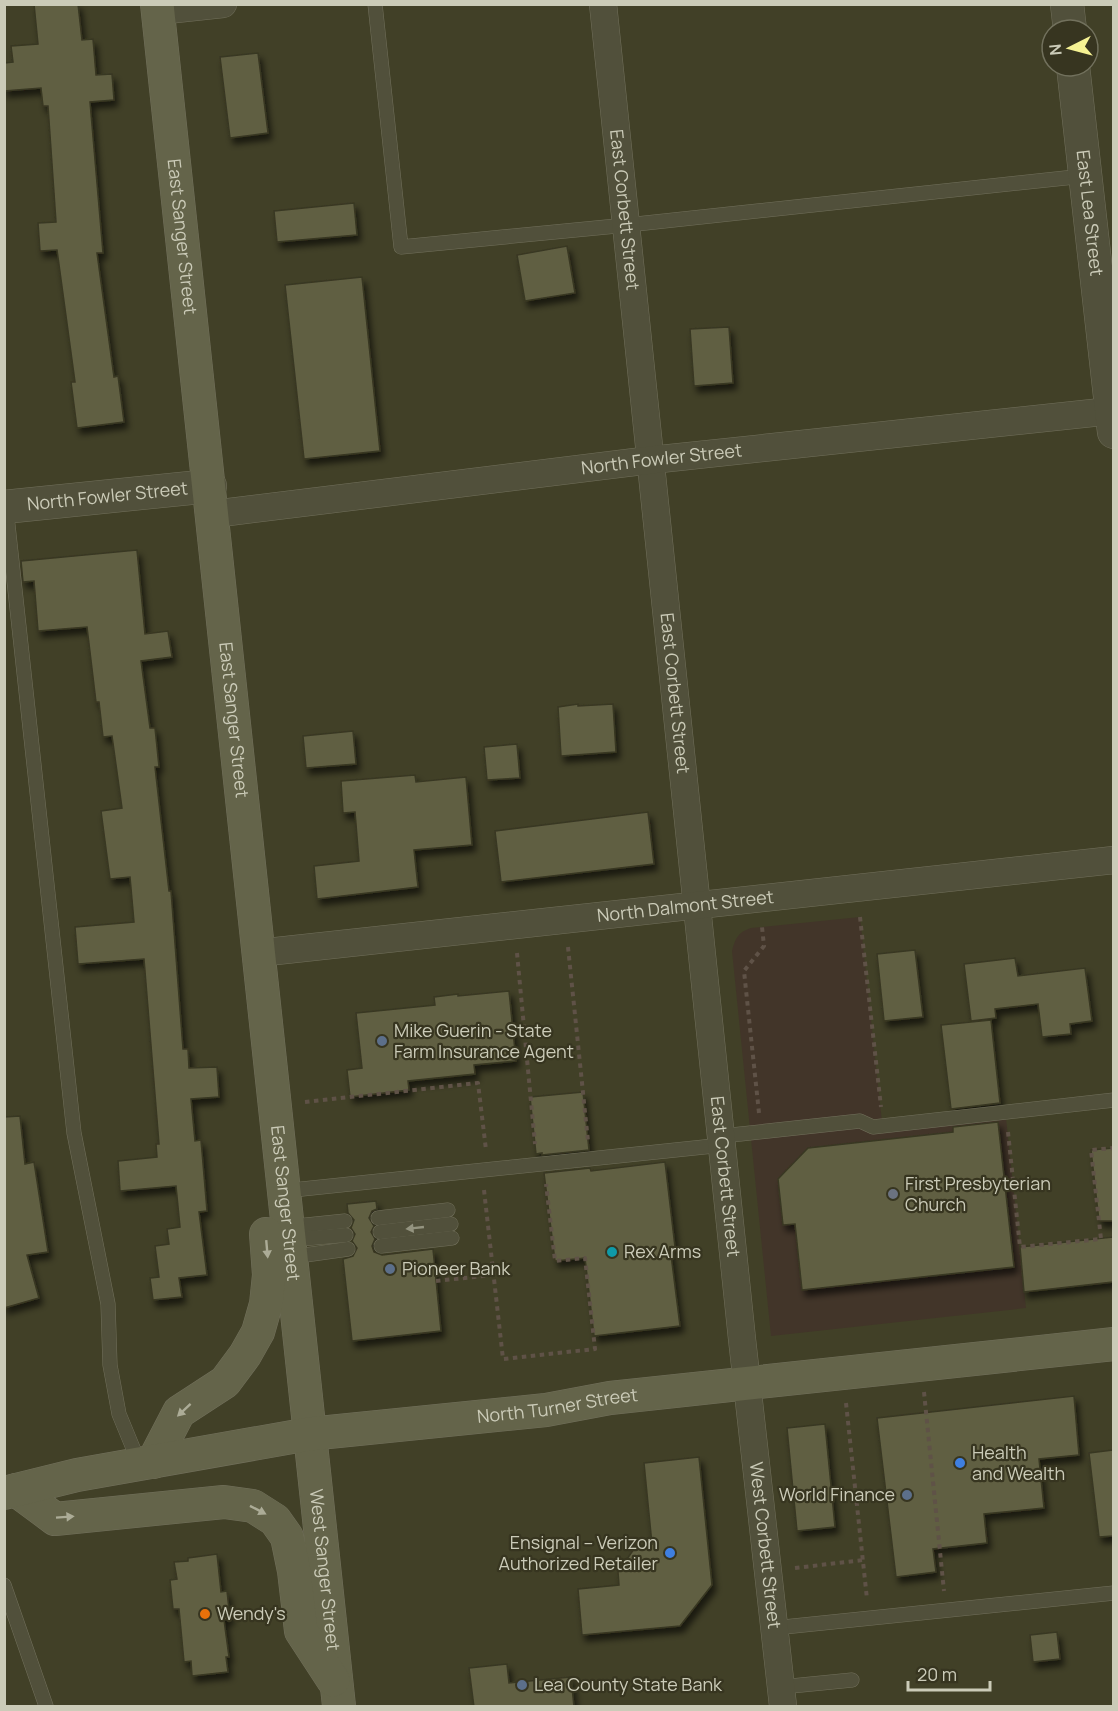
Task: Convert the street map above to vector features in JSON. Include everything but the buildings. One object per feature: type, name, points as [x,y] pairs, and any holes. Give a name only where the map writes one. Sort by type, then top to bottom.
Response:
[{"type":"main road","name":"East Sanger Street","points":[[158,8],[309,1434]]},
{"type":"main road","points":[[146,1464],[179,1412],[225,1382],[245,1355],[258,1332],[266,1304],[269,1275],[250,1031],[263,1005]]},
{"type":"main road","name":"North Turner Street","points":[[10,1491],[77,1475],[309,1434],[546,1410],[610,1398],[1113,1344]]},
{"type":"main road","name":"West Sanger Street","points":[[309,1434],[338,1695]]},
{"type":"main road","points":[[10,1491],[55,1519],[224,1502],[252,1506],[275,1520],[287,1537],[294,1571],[301,1631],[338,1695]]},
{"type":"street","points":[[158,8],[223,4]]},
{"type":"street","name":"East Corbett Street","points":[[603,4],[747,1383]]},
{"type":"street","name":"East Lea Street","points":[[1075,78],[1084,176],[1112,407]]},
{"type":"street","name":"North Fowler Street","points":[[5,502],[211,500],[651,460],[1112,407]]},
{"type":"street","name":"North Dalmont Street","points":[[258,953],[1113,860]]},
{"type":"street","name":"West Corbett Street","points":[[747,1383],[782,1697]]},
{"type":"lane","points":[[375,4],[401,247],[1084,176]]},
{"type":"lane","points":[[5,502],[74,1133],[108,1304],[110,1365],[119,1413],[146,1464]]},
{"type":"lane","points":[[283,1191],[590,1159],[722,1140],[760,1131],[860,1121],[873,1127],[1113,1100]]},
{"type":"lane","points":[[380,1232],[450,1224],[380,1232]]},
{"type":"lane","points":[[288,1242],[346,1235],[288,1242]]},
{"type":"lane","points":[[4,1585],[46,1707]]},
{"type":"lane","points":[[774,1628],[1113,1593]]},
{"type":"lane","points":[[782,1697],[852,1680]]},
{"type":"path","points":[[860,917],[883,1126]]},
{"type":"path","points":[[760,1131],[744,971],[764,946],[762,927]]},
{"type":"path","points":[[558,948],[580,946]]},
{"type":"path","points":[[568,947],[590,1159]]},
{"type":"path","points":[[526,952],[515,953],[536,1154]]},
{"type":"path","points":[[305,1102],[478,1083],[487,1158]]},
{"type":"path","points":[[1007,1130],[1020,1247],[1101,1239],[1091,1150],[1113,1148]]},
{"type":"path","points":[[483,1183],[503,1359],[595,1349],[585,1258],[555,1261],[545,1176]]},
{"type":"path","points":[[436,1281],[493,1275]]},
{"type":"path","points":[[922,1365],[946,1610]]},
{"type":"path","points":[[843,1373],[869,1618]]},
{"type":"path","points":[[768,1571],[863,1560]]},
{"type":"shaded area","points":[[860,917],[883,1131],[1006,1118],[1026,1308],[771,1336],[732,951],[738,936],[751,928]]},
{"type":"place","name":"Mike Guerin - State Farm Insurance Agent","points":[[382,1041]]},
{"type":"place","name":"First Presbyterian Church","points":[[893,1194]]},
{"type":"place","name":"Rex Arms","points":[[612,1252]]},
{"type":"place","name":"Pioneer Bank","points":[[390,1269]]},
{"type":"place","name":"Health and Wealth","points":[[960,1463]]},
{"type":"place","name":"World Finance","points":[[907,1495]]},
{"type":"place","name":"Ensignal – Verizon Authorized Retailer","points":[[670,1553]]},
{"type":"place","name":"Wendy's","points":[[205,1614]]},
{"type":"place","name":"Lea County State Bank","points":[[522,1685]]}]
